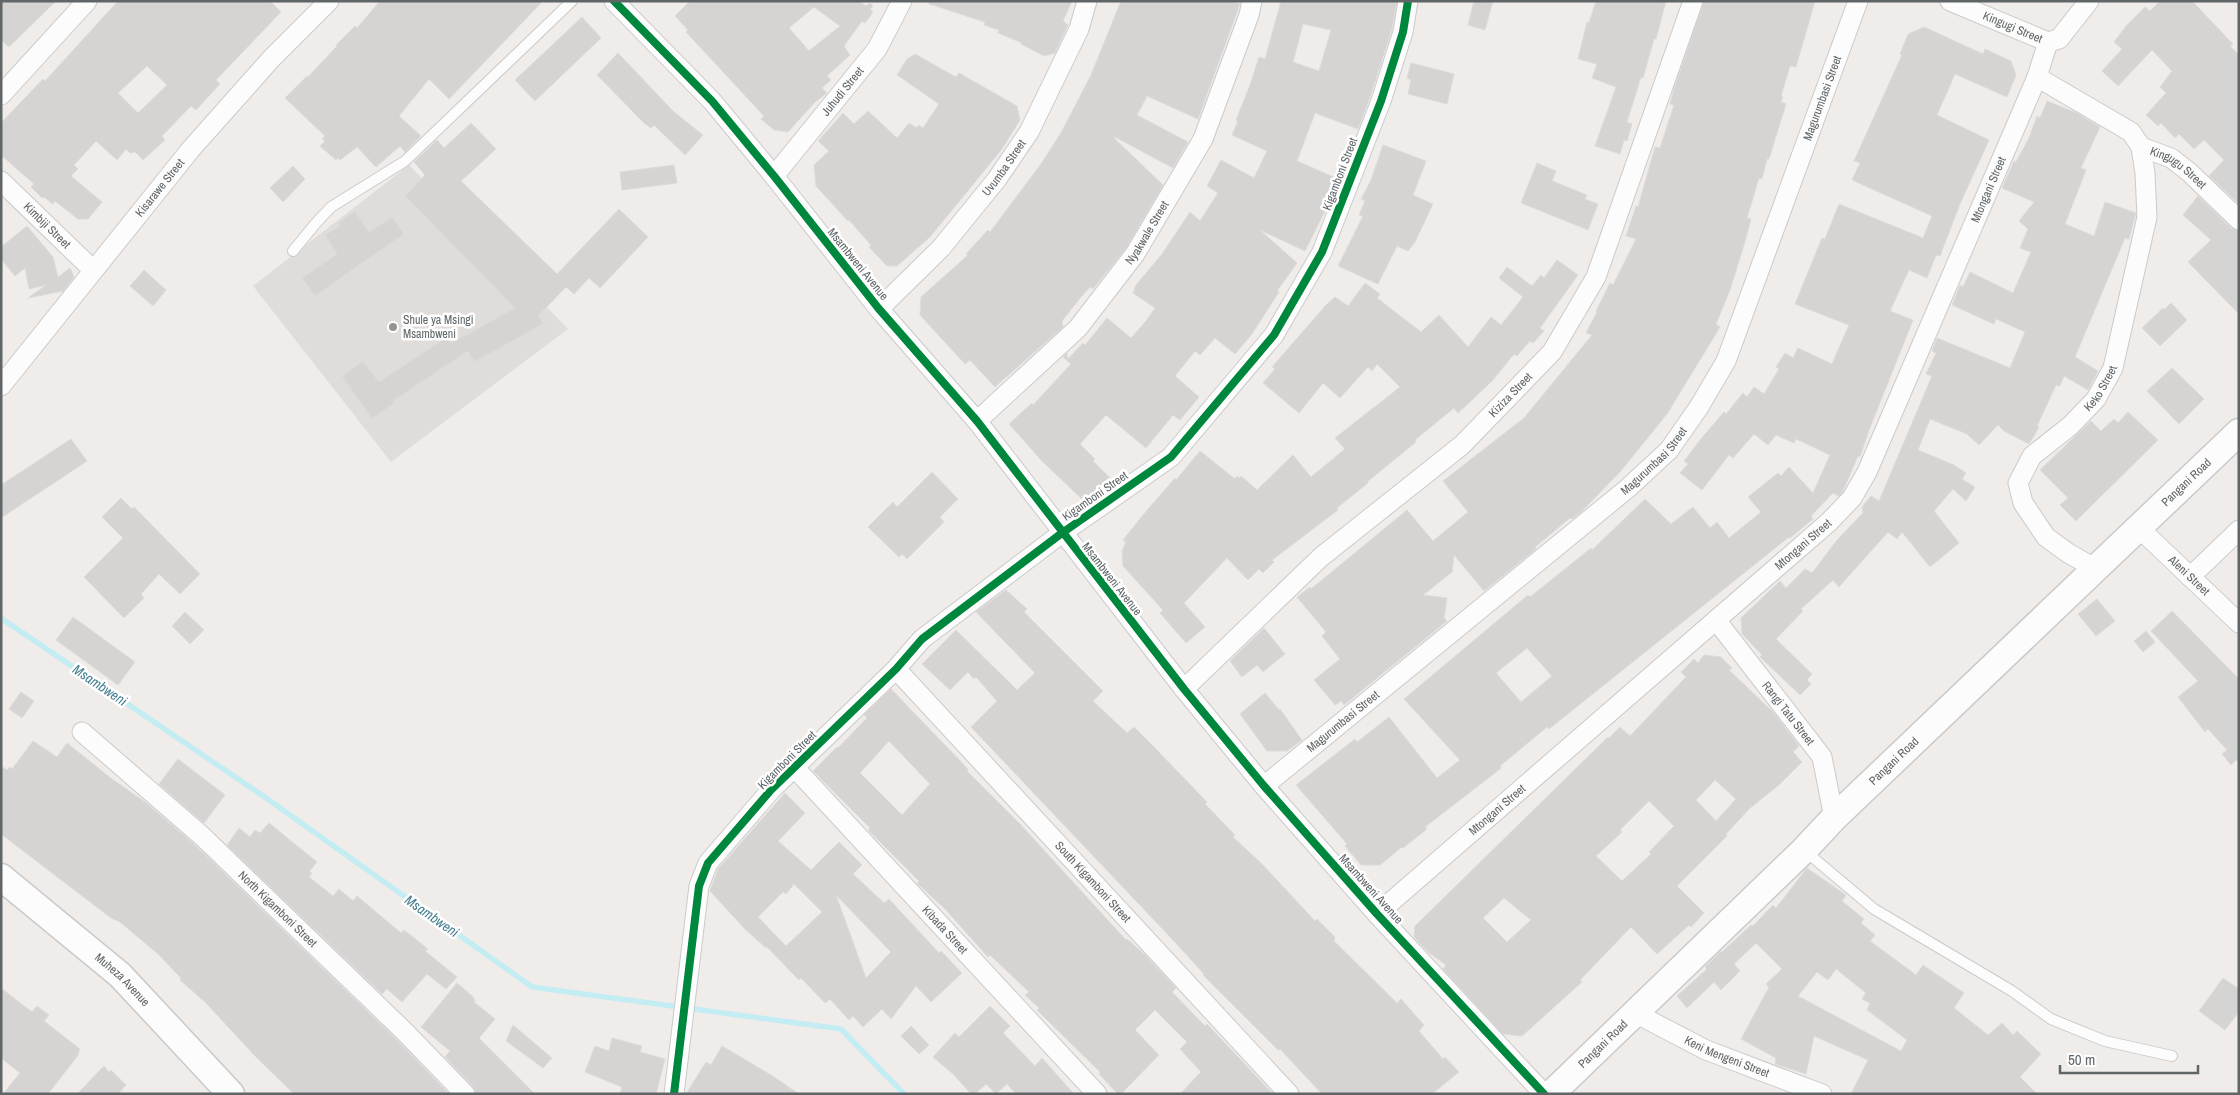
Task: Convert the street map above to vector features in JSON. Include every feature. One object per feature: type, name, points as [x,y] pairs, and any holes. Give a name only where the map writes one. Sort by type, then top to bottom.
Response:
[{"type":"main road","name":"Pangani Road","points":[[1551,1094],[1804,850],[1834,818],[2239,432]]},
{"type":"main road","name":"Muheza Avenue","points":[[1,877],[120,975],[231,1094]]},
{"type":"street","points":[[1,95],[87,1]]},
{"type":"street","name":"Kisarawe Street","points":[[1,386],[191,149],[271,59],[329,1]]},
{"type":"street","name":"Msambweni Avenue","points":[[614,1],[712,101],[880,309],[977,421],[1184,689],[1264,786],[1377,914],[1544,1094]]},
{"type":"street","name":"Juhudi Street","points":[[774,176],[877,49],[902,1]]},
{"type":"street","name":"Uvumba Street","points":[[880,309],[941,248],[997,179],[1029,132],[1079,29],[1087,1]]},
{"type":"street","name":"Nyakwale Street","points":[[977,421],[1078,328],[1135,254],[1202,140],[1249,15],[1252,1]]},
{"type":"street","name":"Kigamboni Street","points":[[674,1094],[699,886],[708,864],[771,790],[896,669],[922,638],[1062,532],[1171,457],[1274,335],[1322,252],[1380,101],[1403,32],[1408,1]]},
{"type":"street","name":"Kiziza Street","points":[[1184,689],[1322,557],[1462,445],[1552,352],[1596,277],[1693,1]]},
{"type":"street","name":"Magurumbasi Street","points":[[1264,786],[1620,494],[1669,450],[1699,407],[1726,361],[1858,1]]},
{"type":"street","name":"Kingugi Street","points":[[1950,1],[2048,42],[2059,39],[2089,1]]},
{"type":"street","name":"Mtongani Street","points":[[1377,914],[1829,522],[1852,498],[1867,472],[2037,77],[2048,42]]},
{"type":"street","name":"Kingugu Street","points":[[2037,77],[2131,132],[2141,147],[2171,158],[2189,172],[2239,220]]},
{"type":"street","name":"Keko Street","points":[[2096,569],[2068,553],[2046,537],[2023,503],[2018,483],[2032,456],[2070,426],[2096,399],[2113,368],[2147,217],[2145,173],[2141,147]]},
{"type":"street","name":"Kimbiji Street","points":[[1,181],[93,270]]},
{"type":"street","name":"Aleni Street","points":[[2139,528],[2239,623]]},
{"type":"street","points":[[2190,577],[2239,530]]},
{"type":"street","name":"Rangi Tatu Street","points":[[1716,620],[1822,757],[1834,818]]},
{"type":"street","name":"South Kigamboni Street","points":[[896,669],[1289,1094]]},
{"type":"street","name":"North Kigamboni Street","points":[[82,732],[202,836],[405,1032],[465,1094]]},
{"type":"street","name":"Kibada Street","points":[[794,767],[1097,1094]]},
{"type":"street","name":"Keni Mengeni Street","points":[[1635,1013],[1706,1050],[1822,1094]]},
{"type":"lane","points":[[293,252],[331,207],[405,161],[572,1]]},
{"type":"lane","points":[[1804,850],[1874,909],[2005,987],[2051,1019],[2105,1041],[2172,1056]]},
{"type":"shaded area","points":[[409,165],[568,329],[391,462],[253,286]]},
{"type":"building","points":[[1,1],[56,1],[9,47],[1,40]]},
{"type":"building","points":[[118,1],[270,1],[281,12],[216,80],[220,84],[196,110],[191,106],[162,136],[165,140],[143,160],[135,152],[130,153],[126,149],[117,160],[96,141],[74,165],[78,169],[71,176],[102,202],[88,219],[78,219],[55,201],[53,204],[44,197],[42,198],[31,187],[34,184],[1,155],[1,123],[43,79],[45,81]],"holes":[[[147,66],[167,85],[138,113],[118,93]]]},
{"type":"building","points":[[380,1],[543,1],[449,99],[429,79],[399,116],[421,136],[405,152],[400,146],[376,167],[357,147],[340,160],[338,158],[336,160],[320,146],[325,141],[322,139],[325,136],[285,98],[308,77],[355,26],[357,28]]},
{"type":"building","points":[[690,1],[859,1],[866,6],[870,3],[873,6],[870,9],[873,12],[865,23],[862,21],[844,46],[850,55],[827,76],[831,80],[822,88],[827,93],[815,102],[788,132],[774,130],[761,119],[764,116],[686,32],[688,30],[675,16]],"holes":[[[814,7],[840,26],[809,51],[789,28]]]},
{"type":"building","points":[[929,1],[1072,1],[1063,21],[1068,25],[1055,53],[1044,56],[1022,43],[998,33],[999,30],[984,25],[985,22],[929,4]]},
{"type":"building","points":[[1121,1],[1230,1],[1240,4],[1198,119],[1147,96],[1137,115],[1188,142],[1173,168],[1114,138],[1163,185],[1126,248],[1093,289],[1090,287],[1081,297],[1062,321],[1063,327],[995,387],[970,360],[965,364],[920,315],[921,297],[968,255],[966,254],[988,230],[990,232],[1041,164],[1062,131],[1091,75]]},
{"type":"building","points":[[1281,1],[1397,1],[1392,29],[1358,129],[1315,113],[1297,161],[1338,179],[1327,207],[1305,251],[1260,230],[1297,263],[1277,291],[1279,292],[1252,334],[1235,354],[1215,338],[1200,355],[1195,351],[1175,376],[1199,397],[1180,420],[1173,415],[1146,448],[1106,415],[1080,444],[1095,459],[1093,461],[1113,481],[1086,503],[1042,461],[1009,424],[1032,403],[1033,405],[1071,364],[1063,357],[1067,353],[1068,359],[1083,343],[1085,345],[1107,318],[1131,338],[1146,321],[1155,308],[1133,293],[1136,285],[1162,254],[1190,212],[1200,221],[1218,193],[1207,186],[1221,160],[1254,178],[1267,151],[1232,135],[1259,57],[1265,59]],"holes":[[[1303,24],[1331,30],[1319,71],[1293,62]]]},
{"type":"building","points":[[1474,1],[1493,1],[1485,30],[1468,25]]},
{"type":"building","points":[[1596,1],[1666,1],[1656,39],[1654,39],[1643,78],[1641,77],[1627,122],[1632,124],[1627,141],[1624,140],[1620,154],[1595,146],[1616,87],[1592,78],[1597,64],[1578,59],[1587,22],[1589,23]]},
{"type":"building","points":[[1704,1],[1815,1],[1796,67],[1790,66],[1781,96],[1783,97],[1781,102],[1786,104],[1769,159],[1767,159],[1762,179],[1759,178],[1747,218],[1751,219],[1744,245],[1730,290],[1716,324],[1720,327],[1667,414],[1620,472],[1581,512],[1572,519],[1570,518],[1535,547],[1536,549],[1484,591],[1454,555],[1452,572],[1423,595],[1447,598],[1444,618],[1447,621],[1344,705],[1341,701],[1335,705],[1314,680],[1340,659],[1322,636],[1326,632],[1297,597],[1310,587],[1311,589],[1407,510],[1433,541],[1468,512],[1443,481],[1524,418],[1592,335],[1586,333],[1596,311],[1610,283],[1613,285],[1636,239],[1626,236],[1636,206],[1638,207],[1655,147],[1660,148],[1674,105],[1670,104],[1674,89]]},
{"type":"building","points":[[2160,1],[2192,1],[2233,44],[2230,46],[2239,55],[2239,204],[2209,176],[2224,160],[2204,140],[2194,149],[2179,134],[2175,138],[2161,123],[2158,126],[2146,115],[2166,93],[2160,87],[2172,71],[2152,50],[2118,86],[2102,71],[2122,49],[2114,42],[2127,25],[2145,7],[2150,11]]},
{"type":"building","points":[[582,17],[601,38],[535,101],[515,80]]},
{"type":"building","points":[[1924,27],[1983,54],[1985,49],[2011,61],[2016,75],[2007,97],[1955,74],[1937,115],[1989,140],[1960,204],[1940,256],[1936,255],[1927,278],[1909,270],[1890,311],[1913,320],[1860,457],[1858,456],[1843,491],[1839,496],[1833,493],[1811,516],[1813,519],[1790,538],[1549,729],[1547,727],[1500,766],[1501,768],[1425,827],[1427,829],[1403,848],[1380,865],[1361,865],[1345,846],[1347,844],[1296,785],[1355,739],[1357,742],[1389,717],[1437,778],[1460,760],[1404,699],[1528,595],[1530,597],[1591,548],[1592,550],[1645,499],[1671,524],[1693,507],[1710,528],[1717,522],[1729,538],[1761,512],[1748,497],[1778,473],[1781,476],[1789,467],[1813,493],[1830,455],[1796,439],[1794,443],[1776,435],[1768,445],[1754,434],[1733,458],[1729,455],[1702,490],[1680,473],[1688,464],[1684,461],[1700,440],[1724,412],[1726,414],[1743,393],[1747,397],[1754,387],[1764,394],[1779,369],[1776,367],[1785,353],[1793,358],[1798,348],[1832,364],[1849,325],[1795,304],[1822,238],[1825,239],[1839,204],[1923,238],[1932,216],[1852,180],[1860,163],[1854,161],[1902,55],[1900,54],[1908,34]],"holes":[[[1527,648],[1552,676],[1521,702],[1496,673]]]},
{"type":"building","points":[[618,53],[674,112],[703,135],[685,155],[654,125],[651,128],[644,123],[597,75]]},
{"type":"building","points":[[915,54],[956,77],[959,73],[1017,106],[1020,120],[1002,149],[930,237],[897,266],[887,266],[869,247],[871,245],[849,220],[816,186],[814,165],[829,151],[818,141],[843,113],[854,124],[868,111],[897,138],[909,123],[917,128],[919,125],[923,128],[939,104],[897,75],[907,59]]},
{"type":"building","points":[[1411,63],[1454,74],[1447,104],[1408,94],[1411,80],[1407,78]]},
{"type":"building","points":[[2047,101],[2077,113],[2100,127],[2081,168],[2086,170],[2065,224],[2094,236],[2105,202],[2136,213],[2129,239],[2125,238],[2075,357],[2098,371],[2088,390],[2064,376],[2060,386],[2056,385],[2037,426],[2039,427],[2029,444],[2004,431],[1998,425],[1979,445],[1967,434],[1930,419],[1918,450],[1954,465],[1966,473],[1962,479],[1975,487],[1966,501],[1953,489],[1934,511],[1959,543],[1930,567],[1902,532],[1897,539],[1888,532],[1839,587],[1833,580],[1801,609],[1803,611],[1776,639],[1812,674],[1807,680],[1811,684],[1800,695],[1760,657],[1762,655],[1742,634],[1741,618],[1780,581],[1786,588],[1805,569],[1812,573],[1837,540],[1863,513],[1862,507],[1871,496],[1879,501],[1932,376],[1926,374],[1936,353],[1932,351],[1937,338],[2010,368],[2025,332],[1996,319],[1994,324],[1952,305],[1960,285],[1963,287],[1970,272],[2013,293],[2031,252],[2020,248],[2028,229],[2019,221],[2034,202],[2002,188],[2014,161],[2016,162],[2029,138],[2037,116],[2040,118]]},
{"type":"building","points":[[471,123],[496,149],[461,181],[557,274],[619,209],[648,237],[600,288],[589,278],[574,294],[566,287],[538,316],[543,324],[474,362],[468,351],[393,401],[394,403],[372,419],[342,376],[363,361],[379,382],[447,337],[451,343],[515,308],[405,196],[425,175],[414,162],[437,140],[444,148]]},
{"type":"building","points":[[1383,145],[1426,161],[1413,195],[1433,204],[1415,242],[1408,251],[1397,246],[1378,284],[1338,266],[1363,216],[1359,215],[1365,201],[1361,199],[1371,180]]},
{"type":"building","points":[[1537,163],[1556,171],[1552,181],[1587,195],[1585,199],[1598,204],[1588,230],[1521,203]]},
{"type":"building","points":[[674,165],[677,183],[622,190],[620,172]]},
{"type":"building","points":[[293,166],[305,179],[283,202],[270,188]]},
{"type":"building","points":[[2198,196],[2231,228],[2239,231],[2239,314],[2188,262],[2211,240],[2183,215]]},
{"type":"building","points":[[355,211],[369,232],[392,217],[404,234],[315,296],[302,278],[337,254],[325,235],[340,226],[338,223]]},
{"type":"building","points":[[27,226],[53,257],[58,277],[70,268],[74,277],[63,291],[28,298],[46,285],[29,289],[25,268],[15,276],[1,259],[1,247]]},
{"type":"building","points":[[1557,260],[1578,275],[1540,328],[1544,331],[1533,343],[1530,341],[1517,356],[1514,354],[1493,380],[1458,413],[1454,408],[1337,508],[1338,510],[1272,560],[1274,562],[1263,573],[1259,569],[1248,580],[1227,558],[1184,603],[1205,627],[1186,643],[1160,613],[1163,610],[1123,566],[1122,551],[1126,542],[1123,540],[1143,515],[1200,451],[1235,479],[1237,476],[1239,478],[1241,476],[1257,490],[1293,455],[1311,477],[1345,449],[1335,438],[1400,387],[1377,364],[1372,371],[1368,367],[1340,398],[1323,383],[1299,413],[1263,383],[1275,369],[1272,367],[1326,305],[1335,297],[1348,306],[1365,283],[1380,294],[1377,298],[1421,332],[1439,315],[1468,347],[1491,317],[1501,325],[1523,297],[1499,278],[1507,267],[1532,286],[1541,275],[1544,278]]},
{"type":"building","points":[[144,270],[166,290],[153,306],[130,286]]},
{"type":"building","points":[[2171,303],[2187,320],[2160,346],[2142,328]]},
{"type":"building","points":[[2172,368],[2204,399],[2179,424],[2147,391]]},
{"type":"building","points":[[2128,412],[2158,440],[2076,521],[2060,505],[2068,498],[2040,470],[2091,421],[2101,431],[2114,419],[2118,423]]},
{"type":"building","points":[[71,439],[87,461],[1,518],[1,485]]},
{"type":"building","points":[[932,472],[958,499],[940,517],[944,522],[907,559],[902,554],[899,557],[868,527],[893,502],[897,507]]},
{"type":"building","points":[[121,498],[132,509],[134,507],[200,574],[180,594],[159,574],[141,594],[144,598],[124,618],[84,577],[123,538],[102,517]]},
{"type":"building","points":[[1006,590],[1027,609],[1024,612],[1103,691],[1093,701],[1127,733],[1134,727],[1153,746],[1207,802],[1205,804],[1235,835],[1233,837],[1263,865],[1315,921],[1317,919],[1335,937],[1334,941],[1397,1003],[1401,999],[1424,1025],[1419,1031],[1443,1059],[1445,1057],[1459,1072],[1432,1094],[1322,1094],[1280,1049],[1278,1050],[1203,975],[1173,940],[971,727],[997,701],[976,677],[974,679],[968,672],[950,690],[922,664],[956,630],[1017,690],[1035,673],[976,612]]},
{"type":"building","points":[[2097,599],[2115,621],[2096,636],[2078,614]]},
{"type":"building","points":[[2172,611],[2239,679],[2239,763],[2236,760],[2231,765],[2222,754],[2227,750],[2208,729],[2205,732],[2178,697],[2198,681],[2151,631]]},
{"type":"building","points":[[185,612],[204,630],[190,644],[172,626]]},
{"type":"building","points":[[73,617],[135,662],[118,685],[56,640]]},
{"type":"building","points":[[1264,628],[1285,654],[1263,672],[1257,665],[1242,677],[1230,661]]},
{"type":"building","points":[[2146,631],[2155,642],[2143,652],[2134,641]]},
{"type":"building","points":[[1704,655],[1721,657],[1732,668],[1729,670],[1774,713],[1799,746],[1793,752],[1802,762],[1780,784],[1749,809],[1726,834],[1727,836],[1677,886],[1704,913],[1691,927],[1689,925],[1657,954],[1631,927],[1580,980],[1582,982],[1522,1036],[1503,1034],[1443,969],[1446,965],[1428,952],[1414,937],[1415,926],[1608,737],[1620,727],[1630,736],[1686,677],[1681,672],[1694,659],[1698,663]],"holes":[[[1715,780],[1736,799],[1716,821],[1696,800]],[[1649,801],[1674,826],[1649,852],[1651,854],[1622,881],[1596,856],[1622,832],[1620,830]],[[1504,898],[1531,920],[1507,942],[1483,918]]]},
{"type":"building","points":[[891,689],[968,769],[967,771],[1020,824],[1126,940],[1144,954],[1176,988],[1172,992],[1205,1026],[1207,1024],[1273,1094],[1180,1094],[1201,1072],[1180,1049],[1187,1042],[1155,1010],[1135,1030],[1159,1055],[1121,1094],[1118,1094],[1099,1074],[1100,1072],[1037,1010],[1039,1008],[1025,995],[1029,992],[990,955],[988,957],[946,910],[917,883],[919,881],[868,830],[870,828],[813,771],[867,718],[864,715]],"holes":[[[889,741],[930,784],[902,815],[860,773]]]},
{"type":"building","points":[[21,692],[34,701],[22,718],[9,709]]},
{"type":"building","points":[[1265,693],[1280,709],[1302,740],[1287,751],[1267,751],[1240,714]]},
{"type":"building","points":[[33,741],[57,757],[67,743],[112,779],[145,802],[194,844],[397,1040],[449,1094],[294,1094],[255,1056],[206,1003],[180,980],[181,978],[158,954],[120,922],[111,918],[1,834],[1,766],[7,770],[10,767],[12,769]]},
{"type":"building","points":[[178,759],[225,795],[204,823],[159,784]]},
{"type":"building","points":[[785,793],[805,813],[778,841],[811,870],[839,842],[862,865],[853,874],[884,903],[889,899],[939,953],[941,951],[962,973],[931,1002],[916,986],[891,1019],[882,1009],[863,1027],[853,1016],[849,1020],[830,999],[825,1003],[801,978],[799,980],[767,947],[745,929],[710,891],[718,869]],"holes":[[[794,884],[822,912],[786,946],[758,917],[783,892],[786,894]],[[836,895],[891,952],[866,978]]]},
{"type":"building","points":[[269,823],[317,862],[309,872],[312,873],[309,877],[333,896],[339,889],[353,901],[357,896],[401,933],[404,930],[428,949],[425,951],[457,977],[446,989],[427,974],[402,1002],[387,989],[382,994],[227,845],[239,828],[250,837],[255,830],[260,833]]},
{"type":"building","points":[[1807,868],[1846,895],[1842,901],[1864,919],[1861,923],[1875,935],[1870,941],[1916,975],[1923,965],[1964,993],[1954,1008],[1988,1035],[2002,1023],[2013,1035],[2017,1031],[2041,1054],[2020,1077],[2037,1094],[1851,1094],[1868,1060],[1814,1036],[1806,1074],[1775,1064],[1776,1058],[1741,1039],[1769,987],[1766,984],[1782,969],[1756,943],[1734,964],[1740,971],[1721,990],[1714,982],[1687,1008],[1677,996],[1707,969],[1705,967],[1721,951],[1751,925],[1753,926],[1773,905],[1776,908]],"holes":[[[1836,969],[1866,993],[1862,999],[1870,1003],[1867,1010],[1907,1040],[1901,1051],[1798,996],[1817,972],[1828,980]]]},
{"type":"building","points":[[2223,978],[2239,989],[2239,1012],[2225,1030],[2199,1011]]},
{"type":"building","points":[[457,983],[471,995],[475,1000],[474,1002],[495,1019],[479,1038],[535,1094],[476,1094],[473,1086],[445,1057],[450,1051],[421,1027]]},
{"type":"building","points":[[1,988],[32,1012],[37,1006],[49,1015],[44,1021],[80,1049],[79,1054],[48,1094],[3,1094],[20,1073],[1,1058]]},
{"type":"building","points":[[990,1006],[1010,1026],[1003,1033],[1035,1066],[1042,1058],[1074,1094],[1016,1094],[1007,1084],[996,1094],[986,1084],[975,1094],[971,1094],[954,1075],[933,1057],[955,1033],[959,1037]]},
{"type":"building","points":[[513,1025],[552,1058],[543,1068],[506,1041]]},
{"type":"building","points":[[911,1026],[929,1045],[919,1054],[901,1036]]},
{"type":"building","points":[[612,1038],[642,1046],[640,1052],[665,1059],[656,1094],[620,1094],[622,1087],[585,1072],[595,1046],[609,1051]]},
{"type":"building","points":[[722,1046],[799,1094],[686,1094],[706,1062],[711,1065]]},
{"type":"building","points":[[104,1066],[109,1072],[111,1070],[126,1085],[118,1094],[77,1094]]},
{"type":"waterway","name":"Msambweni","points":[[1,618],[269,800],[532,987],[841,1029],[904,1094]]},
{"type":"cycle path","points":[[614,1],[712,101],[879,309],[977,421],[1184,689],[1264,786],[1377,914],[1544,1094]]},
{"type":"cycle path","points":[[674,1094],[699,886],[708,863],[771,790],[896,669],[922,639],[1062,533],[1171,457],[1274,335],[1322,252],[1381,101],[1403,32],[1408,1]]},
{"type":"place","name":"Shule ya Msingi Msambweni","points":[[393,327]]}]
